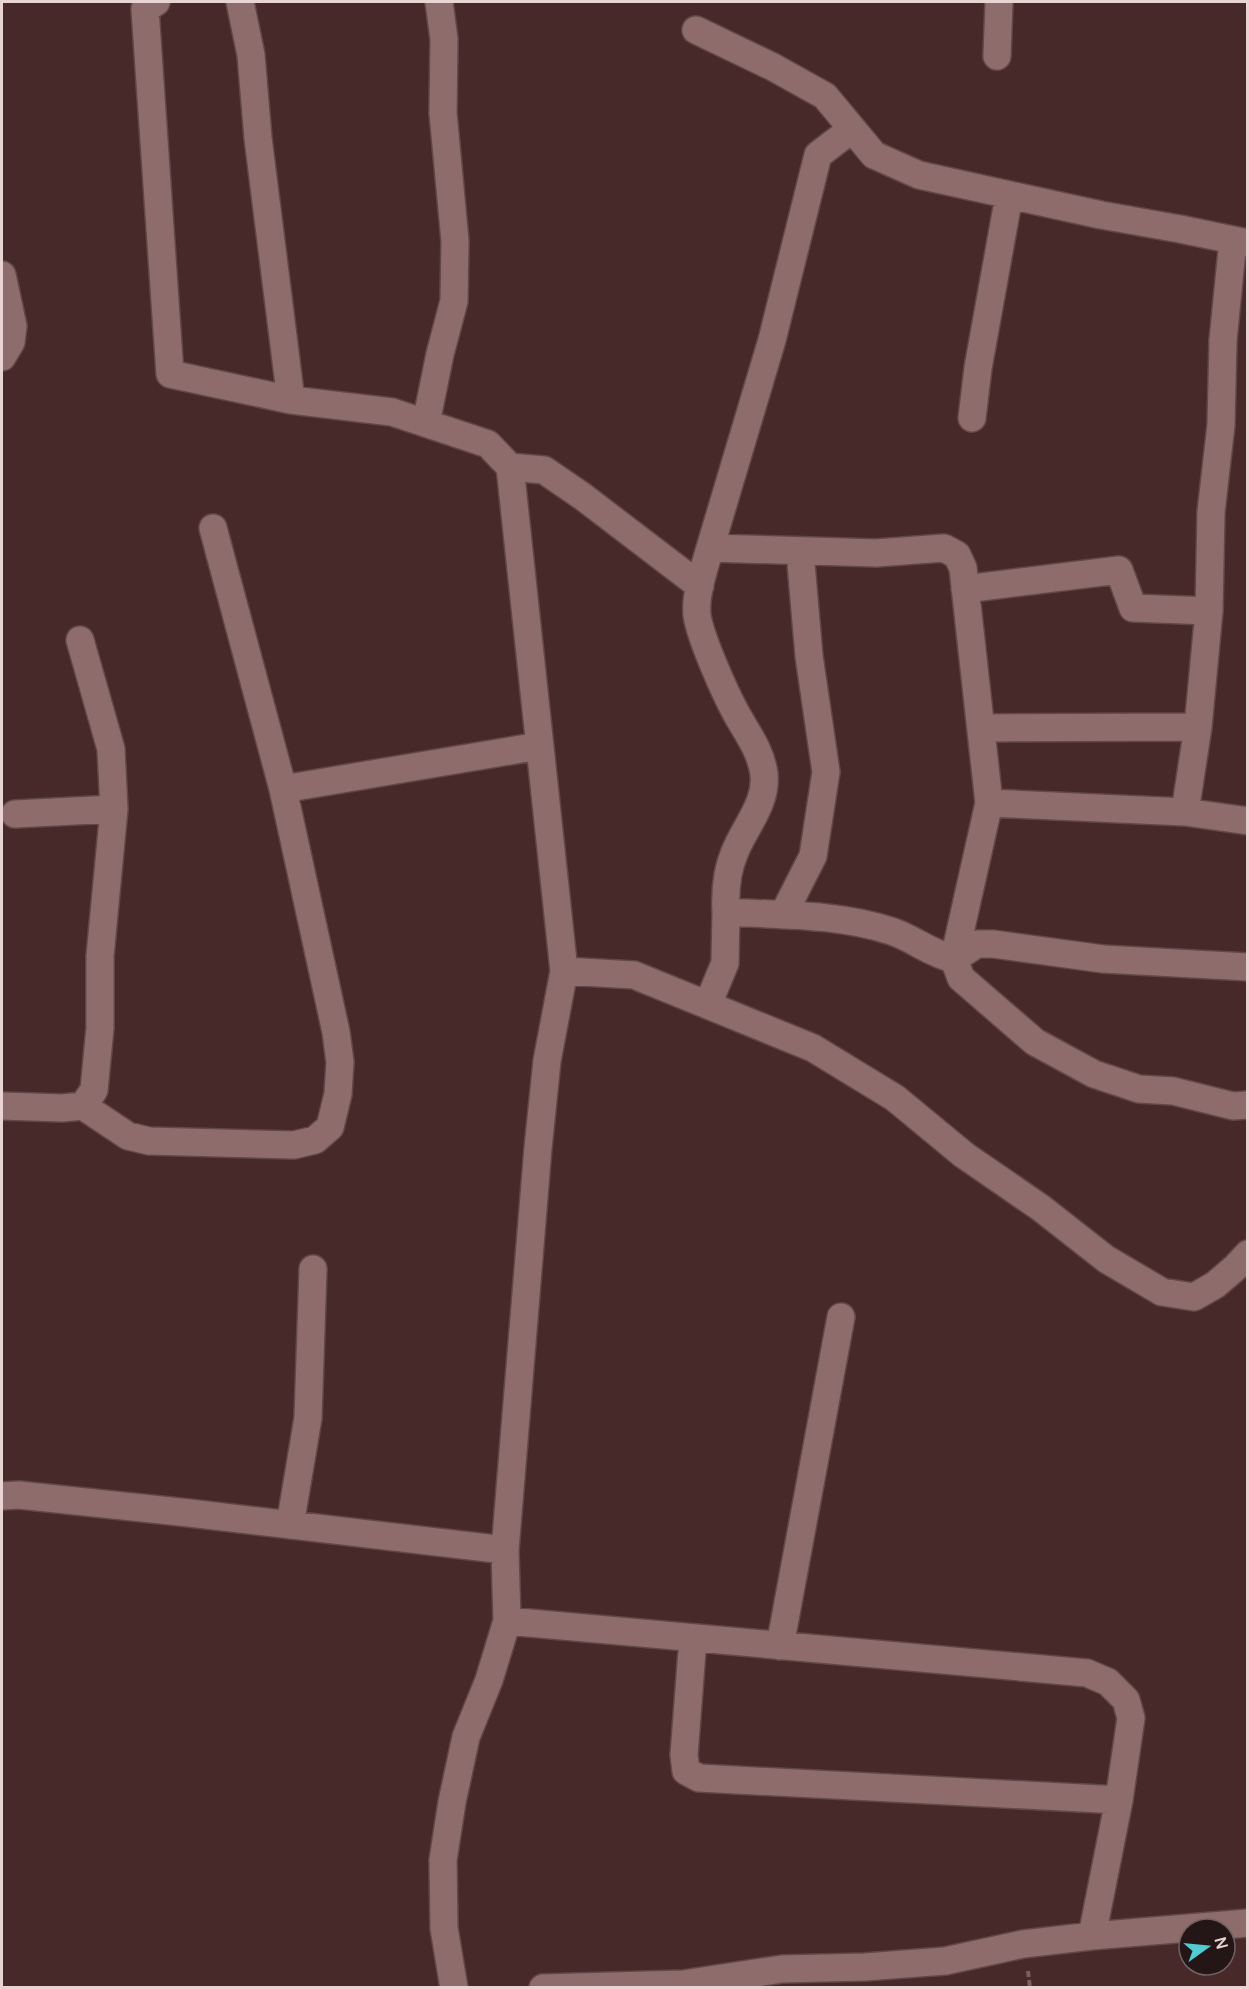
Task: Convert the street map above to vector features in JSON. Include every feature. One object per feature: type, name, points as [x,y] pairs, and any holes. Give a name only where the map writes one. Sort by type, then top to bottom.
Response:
[{"type":"street","points":[[156,2],[145,9],[170,374],[291,400],[392,412],[488,444],[510,467],[564,971],[547,1061],[538,1148],[505,1550],[507,1622],[489,1680],[466,1737],[452,1802],[443,1860],[444,1917],[454,1988]]},
{"type":"street","points":[[240,2],[251,55],[258,138],[291,400]]},
{"type":"street","points":[[426,423],[454,301],[455,241],[443,113],[444,39],[439,2]]},
{"type":"street","points":[[997,56],[999,2]]},
{"type":"street","points":[[696,30],[773,66],[825,96],[874,155],[919,175],[1009,196],[1240,242],[1223,340],[1221,425],[1211,512],[1209,611],[1198,727],[1185,812]]},
{"type":"street","points":[[708,1004],[725,963],[725,890],[734,854],[763,793],[764,776],[760,753],[734,710],[705,644],[697,615],[700,586],[772,340],[818,155],[852,129]]},
{"type":"street","points":[[972,418],[978,368],[1009,196]]},
{"type":"street","points":[[2,276],[13,326],[11,342],[2,357]]},
{"type":"street","points":[[510,467],[544,470],[582,496],[700,586]]},
{"type":"street","points":[[2,1106],[62,1108],[84,1106],[128,1136],[149,1142],[294,1145],[315,1140],[330,1127],[338,1094],[340,1062],[336,1032],[283,789],[213,528]]},
{"type":"street","points":[[710,548],[876,553],[945,548],[957,555],[963,568],[989,803],[954,960],[961,978],[1035,1042],[1094,1074],[1139,1089],[1173,1091],[1233,1106],[1248,1105]]},
{"type":"street","points":[[783,915],[813,856],[826,772],[809,656],[800,552]]},
{"type":"street","points":[[965,589],[1119,570],[1133,608],[1209,611]]},
{"type":"street","points":[[80,640],[111,749],[114,809],[100,956],[100,1028],[94,1090],[84,1106]]},
{"type":"street","points":[[982,728],[1198,727]]},
{"type":"street","points":[[283,789],[539,746]]},
{"type":"street","points":[[989,803],[1185,812],[1248,821]]},
{"type":"street","points":[[15,814],[114,809]]},
{"type":"street","points":[[726,912],[848,920],[893,932],[939,956],[954,960]]},
{"type":"street","points":[[954,960],[976,944],[993,944],[1103,958],[1248,967]]},
{"type":"street","points":[[564,971],[634,975],[813,1048],[895,1098],[964,1155],[1041,1208],[1106,1259],[1162,1292],[1194,1297],[1222,1279],[1248,1254]]},
{"type":"street","points":[[290,1525],[308,1418],[313,1269]]},
{"type":"street","points":[[780,1646],[841,1317]]},
{"type":"street","points":[[2,1496],[30,1497],[505,1550]]},
{"type":"street","points":[[507,1622],[1087,1673],[1108,1682],[1126,1701],[1131,1718],[1119,1800],[1092,1936]]},
{"type":"street","points":[[693,1638],[684,1755],[686,1771],[699,1778],[1119,1800]]},
{"type":"street","points":[[543,1988],[683,1984],[782,1969],[865,1967],[945,1961],[1023,1944],[1248,1923]]}]
